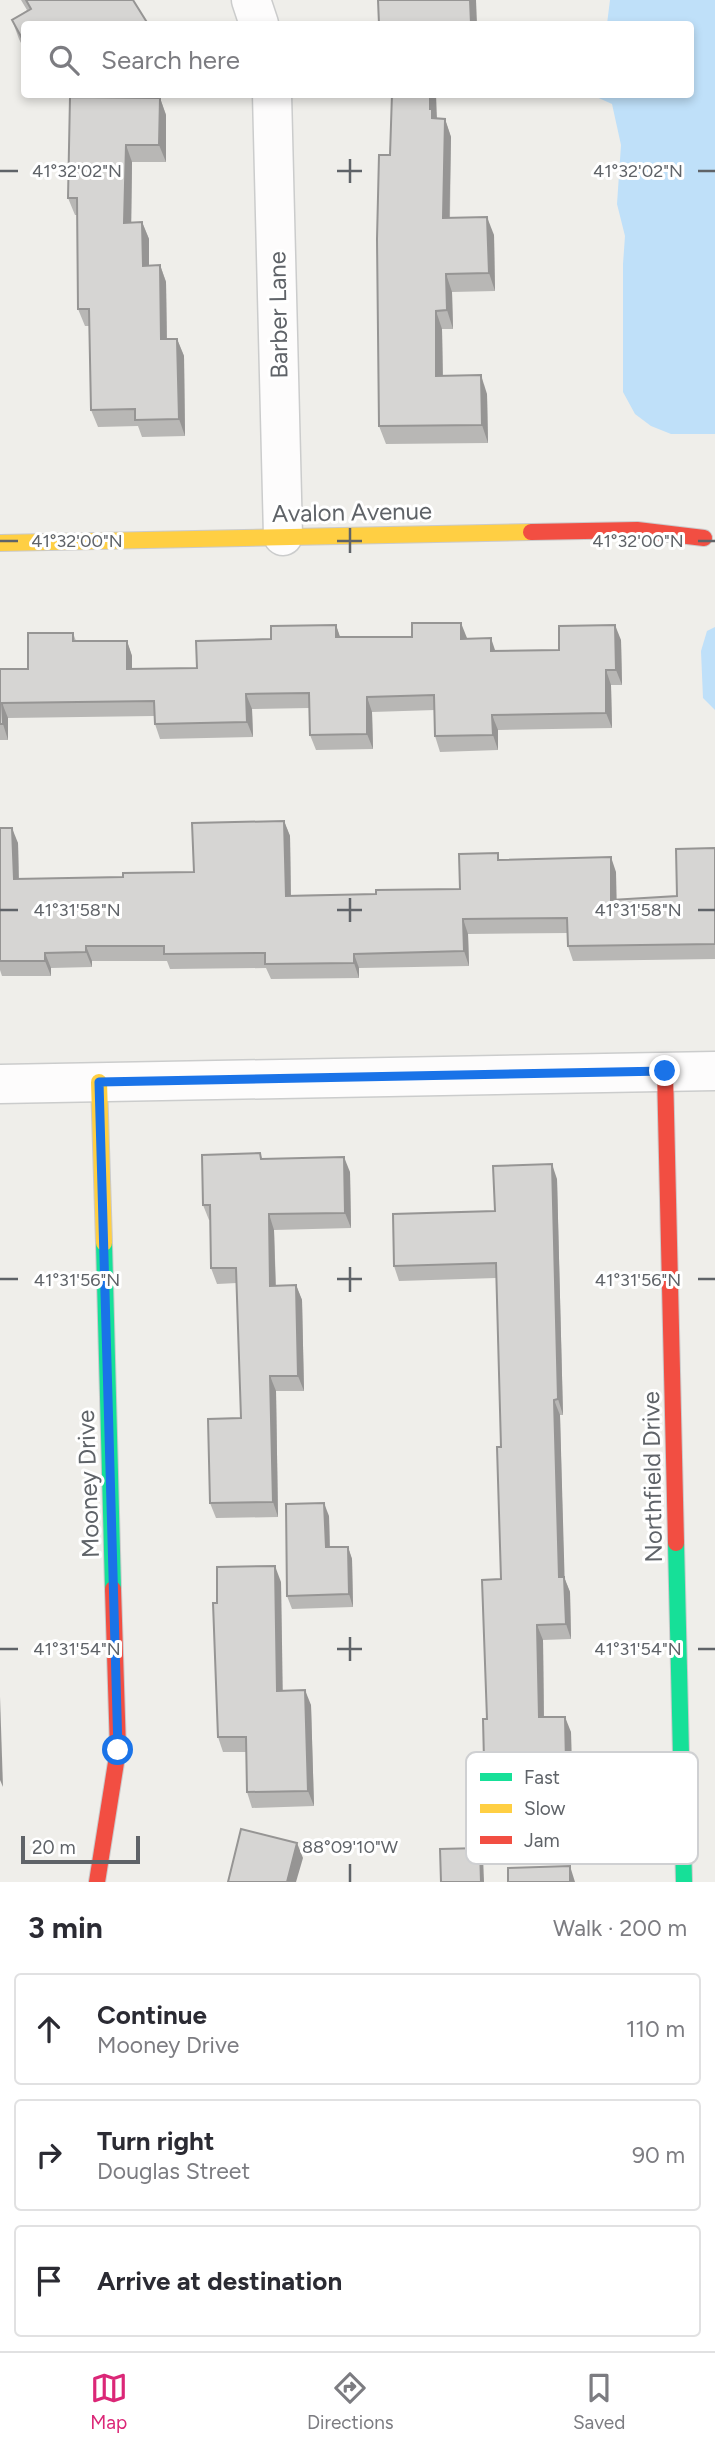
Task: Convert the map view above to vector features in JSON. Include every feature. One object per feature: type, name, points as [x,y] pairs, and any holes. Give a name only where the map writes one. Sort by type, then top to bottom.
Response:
[{"type":"street","points":[[251,0],[258,21]]},
{"type":"street","name":"Barber Lane","points":[[272,98],[282,536]]},
{"type":"street","name":"Avalon Avenue","points":[[0,543],[637,530],[704,538]]},
{"type":"street","name":"Northfield Drive","points":[[665,1071],[681,1752]]},
{"type":"street","points":[[0,1084],[715,1071]]},
{"type":"street","name":"Mooney Drive","points":[[97,1882],[118,1750],[99,1082]]},
{"type":"street","name":"Northfield Drive","points":[[684,1864],[684,1882]]},
{"type":"water","points":[[610,0],[715,0],[715,434],[671,434],[651,426],[635,414],[623,392],[625,236],[617,204],[621,145],[612,104],[599,98],[694,98],[694,21],[607,21]]},
{"type":"water","points":[[715,627],[715,710],[703,698],[701,651],[707,631]]},
{"type":"building","points":[[26,0],[133,0],[146,21],[21,21],[21,36],[12,20],[31,9]]},
{"type":"building","points":[[378,0],[470,0],[471,21],[379,21]]},
{"type":"building","points":[[70,98],[160,98],[159,145],[126,145],[124,223],[142,222],[143,266],[160,265],[161,339],[177,339],[179,419],[135,420],[135,409],[91,410],[89,309],[78,309],[77,198],[68,198]]},
{"type":"building","points":[[392,98],[430,98],[432,118],[445,119],[443,218],[487,217],[489,273],[446,274],[447,310],[436,311],[436,376],[481,375],[482,425],[379,426],[379,155],[390,155]]},
{"type":"building","points":[[412,623],[461,623],[461,639],[491,638],[491,651],[559,650],[559,626],[615,625],[616,670],[606,670],[606,713],[492,715],[493,735],[435,736],[434,695],[367,697],[367,734],[310,735],[309,693],[246,694],[247,722],[155,724],[154,701],[2,703],[3,724],[0,724],[0,669],[28,669],[28,633],[73,633],[73,641],[127,641],[127,669],[197,668],[196,641],[271,639],[271,626],[336,625],[336,637],[412,637]]},
{"type":"building","points":[[284,821],[286,896],[376,894],[376,890],[460,889],[459,854],[498,853],[498,860],[611,857],[611,900],[677,896],[676,849],[715,848],[715,944],[568,946],[567,918],[463,919],[464,951],[354,954],[354,963],[265,964],[265,953],[164,954],[164,946],[86,946],[86,952],[45,953],[45,961],[0,961],[0,828],[12,828],[14,879],[123,877],[123,873],[194,872],[192,823]]},
{"type":"building","points":[[260,1153],[261,1159],[344,1157],[345,1213],[269,1214],[270,1286],[296,1285],[298,1376],[270,1376],[273,1502],[210,1503],[208,1419],[241,1418],[236,1268],[211,1268],[210,1205],[203,1205],[202,1155]]},
{"type":"building","points":[[552,1164],[559,1577],[564,1577],[566,1624],[537,1625],[539,1717],[565,1717],[566,1752],[484,1752],[483,1719],[487,1719],[482,1580],[501,1579],[496,1263],[394,1266],[393,1214],[495,1211],[493,1166]]},
{"type":"building","points":[[324,1503],[326,1547],[348,1547],[349,1594],[287,1596],[286,1504]]},
{"type":"building","points":[[275,1566],[277,1691],[305,1690],[308,1791],[247,1792],[246,1737],[218,1737],[213,1603],[217,1603],[217,1567]]},
{"type":"building","points":[[241,1829],[297,1843],[287,1882],[228,1882]]},
{"type":"building","points":[[466,1848],[466,1864],[480,1864],[481,1882],[441,1882],[440,1849]]},
{"type":"building","points":[[570,1866],[570,1882],[508,1882],[508,1868]]},
{"type":"traffic: fast","points":[[104,1243],[113,1589]]},
{"type":"traffic: fast","points":[[676,1543],[681,1752]]},
{"type":"traffic: fast","points":[[684,1864],[684,1882]]},
{"type":"traffic: slow","points":[[0,543],[531,532]]},
{"type":"traffic: slow","points":[[99,1082],[104,1243]]},
{"type":"traffic: jam","points":[[531,532],[637,530],[704,538]]},
{"type":"traffic: jam","points":[[665,1071],[676,1543]]},
{"type":"traffic: jam","points":[[97,1882],[118,1750],[113,1589]]},
{"type":"route","points":[[118,1750],[99,1082],[665,1071]]}]
